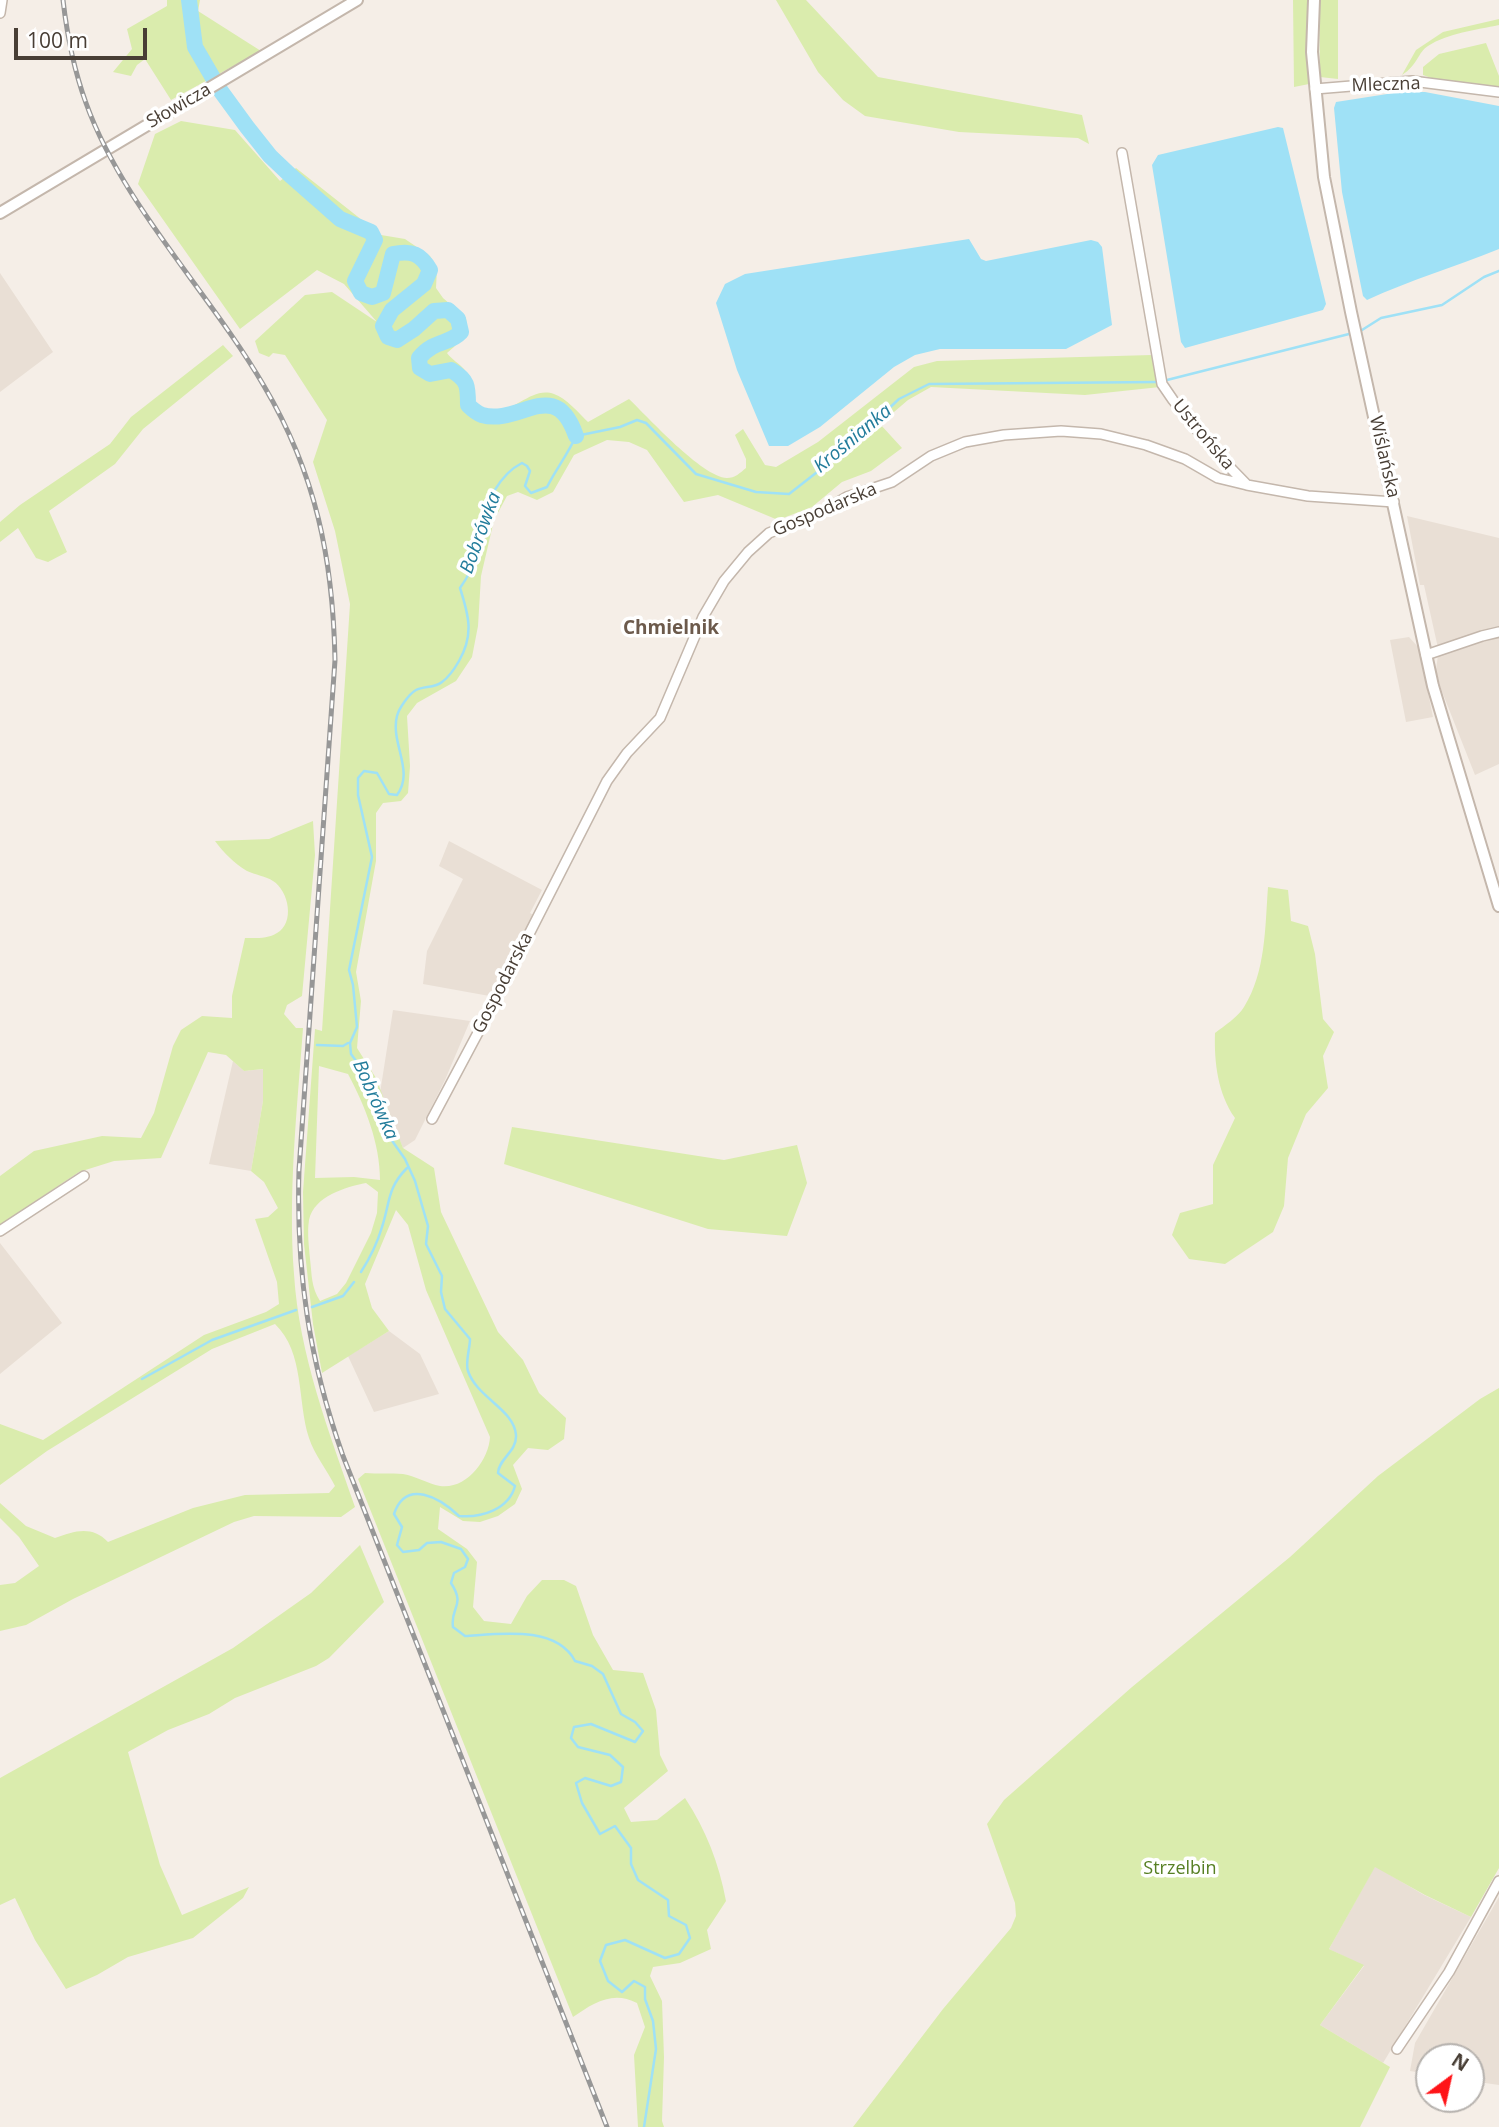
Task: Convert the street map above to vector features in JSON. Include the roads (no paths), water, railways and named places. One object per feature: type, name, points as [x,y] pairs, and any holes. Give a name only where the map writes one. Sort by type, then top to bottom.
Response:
[{"type":"street","points":[[0,13],[2,0]]},
{"type":"street","name":"Słowicza","points":[[0,213],[357,0]]},
{"type":"street","name":"Wiślańska","points":[[1314,0],[1312,52],[1324,177],[1426,655],[1441,715],[1499,905]]},
{"type":"street","name":"Mleczna","points":[[1315,89],[1412,81],[1499,92]]},
{"type":"street","name":"Ustrońska","points":[[1122,153],[1162,380],[1173,401],[1214,451],[1247,485],[1308,496],[1394,502]]},
{"type":"street","name":"Gospodarska","points":[[432,1119],[607,781],[627,753],[660,718],[702,617],[724,581],[748,552],[769,533],[822,511],[847,496],[892,482],[931,456],[965,442],[1004,435],[1061,431],[1101,434],[1146,445],[1185,460],[1218,478],[1247,485]]},
{"type":"street","points":[[1426,655],[1499,632]]},
{"type":"street","points":[[0,1231],[84,1176]]},
{"type":"street","points":[[1397,2049],[1449,1972],[1499,1881]]},
{"type":"water","points":[[1400,92],[1425,92],[1499,106],[1499,249],[1367,300],[1363,296],[1342,192],[1334,108],[1336,102]]},
{"type":"water","points":[[1283,128],[1326,304],[1323,310],[1185,348],[1181,342],[1152,165],[1158,155]]},
{"type":"water","points":[[969,239],[981,259],[986,261],[1091,240],[1098,242],[1102,247],[1112,325],[1066,349],[940,349],[915,355],[894,367],[820,427],[788,446],[769,446],[737,370],[716,303],[725,284],[745,274]]},
{"type":"waterway","name":"Bobrówka","points":[[189,0],[195,47],[220,90],[247,127],[270,156],[340,219],[371,232],[375,240],[355,281],[361,293],[372,297],[383,293],[393,254],[415,254],[430,270],[424,284],[392,310],[383,326],[388,337],[397,340],[434,311],[448,310],[458,319],[461,332],[425,352],[419,358],[420,368],[430,374],[451,370],[461,377],[466,384],[468,405],[482,415],[496,417],[547,405],[558,409],[567,418],[576,436]]},
{"type":"waterway","name":"Krośnianka","points":[[1362,330],[1381,318],[1442,305],[1484,277],[1499,271]]},
{"type":"waterway","name":"Krośnianka","points":[[1167,380],[1349,334]]},
{"type":"waterway","name":"Bobrówka","points":[[644,2127],[656,2049],[645,1987],[634,1981],[622,1992],[608,1981],[600,1961],[606,1945],[625,1940],[665,1958],[679,1954],[690,1938],[686,1925],[669,1916],[668,1900],[638,1880],[631,1864],[631,1848],[615,1826],[600,1834],[582,1803],[576,1783],[585,1778],[611,1786],[621,1782],[623,1767],[610,1755],[578,1747],[571,1738],[574,1727],[591,1724],[635,1742],[643,1731],[635,1722],[621,1714],[603,1674],[592,1666],[575,1661],[555,1642],[526,1634],[465,1636],[453,1627],[457,1597],[451,1583],[454,1573],[465,1567],[468,1559],[461,1549],[441,1542],[427,1543],[419,1550],[403,1552],[397,1545],[402,1527],[394,1514],[399,1503],[407,1497],[415,1494],[433,1498],[459,1516],[485,1513],[507,1501],[515,1486],[498,1473],[501,1463],[514,1446],[516,1435],[509,1418],[479,1389],[468,1371],[470,1339],[445,1309],[441,1292],[442,1276],[426,1244],[428,1226],[415,1181],[405,1159],[388,1135],[359,1065],[351,1054],[350,1043],[357,1027],[349,970],[372,857],[358,795],[358,778],[364,771],[377,773],[389,794],[397,795],[404,776],[397,736],[397,716],[413,692],[436,685],[447,678],[464,652],[468,625],[460,588],[480,546],[481,527],[490,499],[507,474],[522,463],[530,471],[525,486],[531,493],[547,487],[576,436],[620,427],[637,420],[646,423],[696,474],[756,492],[789,494],[839,455],[899,399],[929,384],[1158,382]]},
{"type":"waterway","points":[[317,1045],[343,1046],[348,1043]]},
{"type":"waterway","points":[[361,1272],[378,1239],[392,1189],[407,1168]]},
{"type":"waterway","points":[[312,1307],[343,1296],[354,1282]]},
{"type":"waterway","points":[[142,1379],[212,1340],[296,1310]]},
{"type":"railway","points":[[63,0],[78,78],[102,140],[121,177],[144,212],[264,386],[297,452],[318,518],[330,587],[335,660],[299,1170],[300,1244],[313,1350],[343,1456],[607,2127]]},
{"type":"district","name":"Chmielnik","points":[[671,629]]},
{"type":"park label","name":"Strzelbin","points":[[1180,1869]]}]
